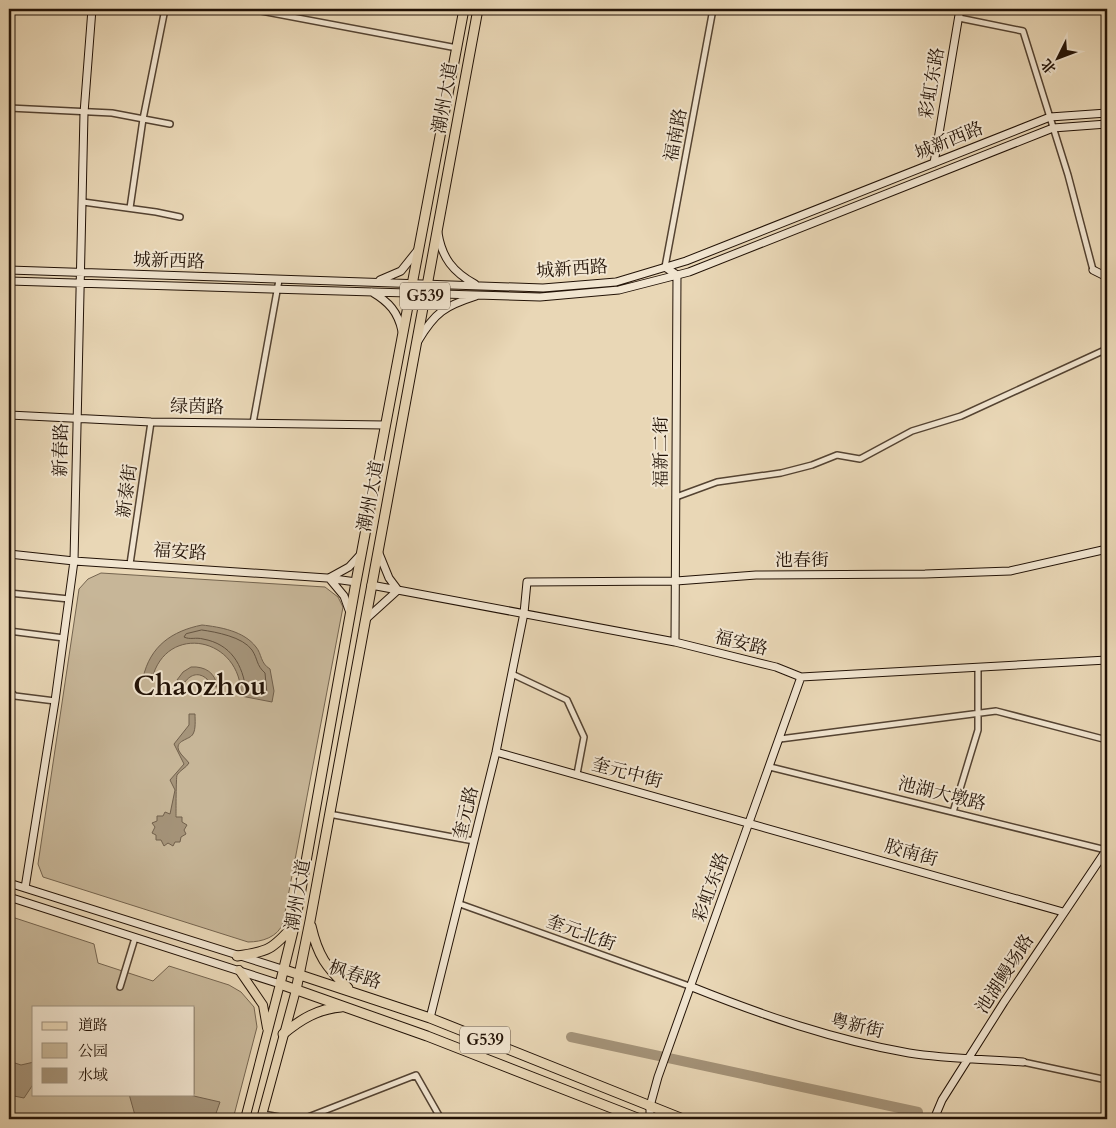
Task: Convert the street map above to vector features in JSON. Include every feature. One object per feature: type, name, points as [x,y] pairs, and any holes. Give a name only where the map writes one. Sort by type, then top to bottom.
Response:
[{"type":"highway","name":"潮州大道","points":[[280,984],[285,970],[295,923],[350,614],[352,582],[361,554],[464,9]]},
{"type":"highway","name":"潮州大道","points":[[296,990],[478,9]]},
{"type":"highway","points":[[310,921],[317,950],[328,969],[350,990]]},
{"type":"highway","points":[[237,956],[262,953],[280,942],[295,923]]},
{"type":"highway","name":"枫春路","points":[[285,970],[430,1018],[683,1119]]},
{"type":"highway","name":"枫春路","points":[[280,984],[427,1036],[640,1119]]},
{"type":"highway","points":[[283,1034],[296,1023],[313,1013],[327,1008],[343,1006]]},
{"type":"main road","points":[[239,970],[263,1005],[268,1030]]},
{"type":"main road","points":[[245,1119],[280,984]]},
{"type":"main road","points":[[262,1117],[296,990]]},
{"type":"street","name":"新春路","points":[[25,888],[55,701],[74,561],[82,273],[84,113],[92,9]]},
{"type":"street","points":[[130,208],[143,119],[165,9]]},
{"type":"street","points":[[250,9],[457,48]]},
{"type":"street","name":"福南路","points":[[665,267],[713,9]]},
{"type":"street","name":"彩虹东路","points":[[934,163],[960,9]]},
{"type":"street","points":[[958,18],[1023,31],[1068,175],[1093,270],[1107,277]]},
{"type":"street","points":[[9,108],[112,113],[170,124]]},
{"type":"street","name":"城新西路","points":[[427,288],[478,285],[543,288],[616,282],[665,267],[1050,117],[1107,113]]},
{"type":"street","name":"城新西路","points":[[9,270],[372,282],[480,294],[540,297],[619,290],[677,275],[1053,128],[1107,124]]},
{"type":"street","points":[[83,202],[180,217]]},
{"type":"street","points":[[438,228],[443,256],[464,278],[478,285]]},
{"type":"street","points":[[372,282],[401,271],[411,262],[419,248]]},
{"type":"street","points":[[665,267],[677,275]]},
{"type":"street","name":"福新二街","points":[[675,642],[677,275]]},
{"type":"street","points":[[253,423],[279,280]]},
{"type":"street","name":"城新西路","points":[[9,281],[369,291],[412,287]]},
{"type":"street","points":[[369,291],[383,299],[393,308],[400,319],[403,334]]},
{"type":"street","points":[[417,344],[427,326],[445,307],[480,294]]},
{"type":"street","points":[[676,497],[717,482],[781,473],[804,467],[837,454],[860,459],[912,431],[961,416],[1107,350]]},
{"type":"street","name":"绿茵路","points":[[9,415],[151,422],[385,425]]},
{"type":"street","name":"新泰街","points":[[130,564],[151,422]]},
{"type":"street","name":"池春街","points":[[524,613],[527,582],[676,581],[756,575],[925,574],[1010,571],[1107,549]]},
{"type":"street","points":[[364,621],[398,590],[389,578],[377,550]]},
{"type":"street","name":"福安路","points":[[9,554],[74,561],[329,578],[352,582]]},
{"type":"street","points":[[350,614],[344,596],[329,578],[349,567],[361,554]]},
{"type":"street","name":"福安路","points":[[371,585],[675,642],[776,667],[801,677],[1107,660]]},
{"type":"street","points":[[9,593],[69,599]]},
{"type":"street","name":"奎元路","points":[[430,1018],[460,904],[496,752],[524,613]]},
{"type":"street","points":[[9,631],[64,638]]},
{"type":"street","points":[[953,812],[978,730],[978,667]]},
{"type":"street","points":[[512,674],[567,700],[584,737],[577,774]]},
{"type":"street","name":"彩虹东路","points":[[650,1106],[658,1077],[692,987],[801,677]]},
{"type":"street","points":[[9,690],[15,696],[55,701]]},
{"type":"street","points":[[780,739],[996,711],[1107,740]]},
{"type":"street","name":"奎元中街","points":[[496,752],[750,822]]},
{"type":"street","name":"池湖大墩路","points":[[770,767],[1107,850]]},
{"type":"street","points":[[330,814],[474,841]]},
{"type":"street","name":"胶南街","points":[[750,822],[1063,912]]},
{"type":"street","name":"池湖鳗场路","points":[[934,1119],[942,1100],[1063,912],[1107,850]]},
{"type":"street","name":"枫春路","points":[[9,883],[285,970]]},
{"type":"street","name":"枫春路","points":[[9,897],[280,984]]},
{"type":"street","name":"奎元北街","points":[[460,904],[692,987]]},
{"type":"street","points":[[120,987],[135,938]]},
{"type":"street","name":"粤新街","points":[[692,987],[733,1004],[846,1040],[909,1053],[968,1060],[1023,1062]]},
{"type":"street","points":[[1023,1062],[1107,1080]]},
{"type":"street","points":[[303,1119],[416,1075],[441,1119]]},
{"type":"street","points":[[640,1119],[650,1106]]},
{"type":"street","points":[[650,1106],[650,1119]]},
{"type":"street","points":[[262,1117],[290,1119]]},
{"type":"green space","points":[[101,573],[325,587],[338,597],[343,607],[283,923],[281,928],[269,938],[248,942],[43,877],[38,864],[79,589],[88,579]]},
{"type":"green space","points":[[9,916],[94,944],[98,963],[153,981],[169,966],[229,985],[241,992],[254,1007],[257,1027],[233,1119],[9,1119]]},
{"type":"water","points":[[202,625],[238,634],[245,637],[256,647],[264,664],[270,669],[274,691],[272,702],[241,696],[238,676],[229,660],[217,650],[202,644],[187,644],[172,649],[160,661],[152,679],[143,678],[151,657],[164,642],[181,631]]},
{"type":"water","points":[[191,667],[209,671],[217,687],[210,686],[207,679],[198,675],[190,677],[185,682],[177,680],[183,672]]},
{"type":"water","points":[[189,714],[195,714],[194,732],[191,736],[180,742],[178,747],[180,753],[189,763],[177,775],[176,788],[176,817],[182,817],[182,822],[187,825],[184,830],[186,834],[181,837],[180,842],[175,842],[173,846],[168,843],[164,846],[161,840],[156,840],[156,835],[152,833],[155,827],[152,823],[157,821],[157,816],[163,816],[165,812],[170,814],[175,790],[170,780],[184,764],[174,744],[189,725]]},
{"type":"water","points":[[9,1061],[21,1065],[32,1062],[32,1086],[24,1098],[9,1095]]},
{"type":"water","points":[[130,1096],[194,1096],[220,1102],[214,1119],[136,1119]]},
{"type":"waterway","points":[[571,1037],[918,1112]]},
{"type":"district","name":"Chaozhou","points":[[200,686]]}]
